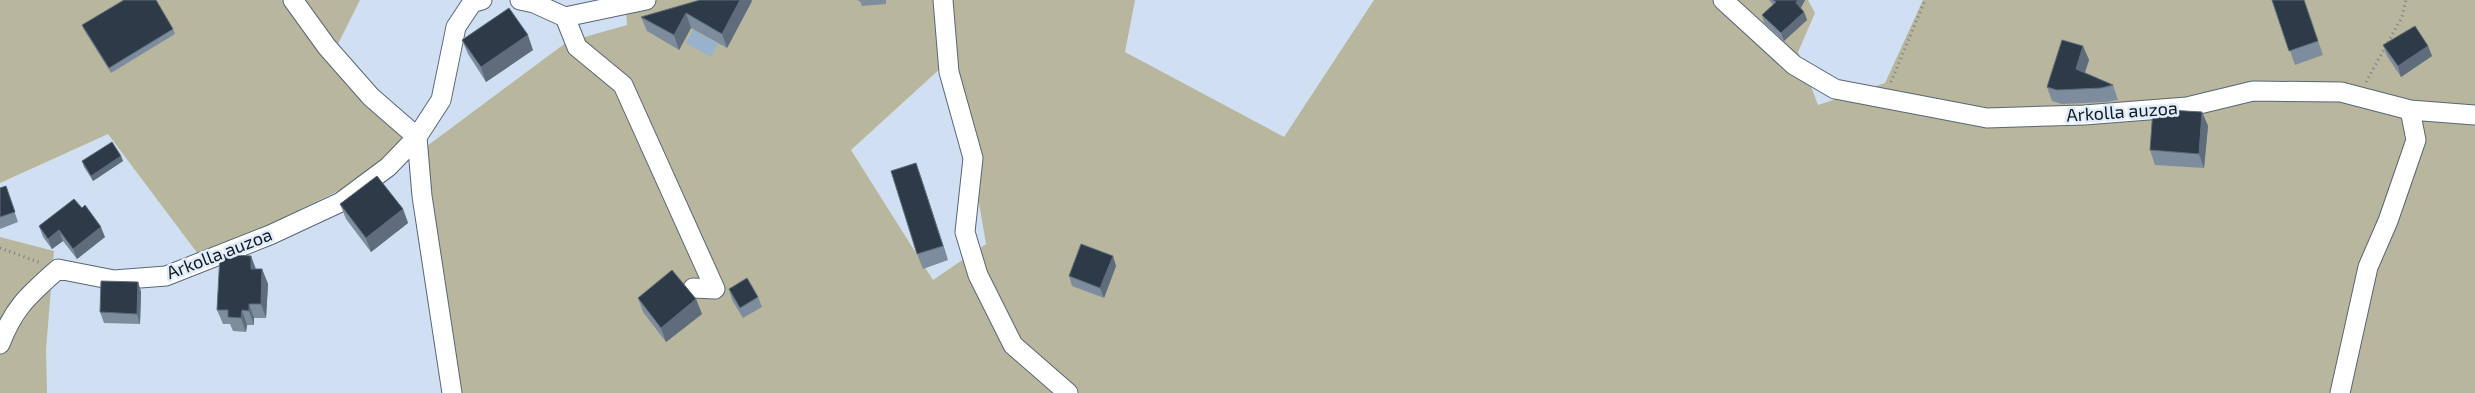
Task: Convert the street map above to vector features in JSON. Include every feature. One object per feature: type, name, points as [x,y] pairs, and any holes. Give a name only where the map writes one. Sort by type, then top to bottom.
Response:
[{"type":"street","points":[[294,0],[327,47],[371,97],[417,137],[422,196],[452,393]]},
{"type":"street","name":"Arkolla auzoa","points":[[58,269],[114,280],[166,276],[270,235],[341,202],[388,167],[417,137],[441,100],[456,27],[472,4],[482,0]]},
{"type":"street","points":[[520,0],[534,3],[566,17],[646,0]]},
{"type":"street","points":[[943,0],[949,72],[972,158],[965,232],[978,274],[1013,344],[1068,393]]},
{"type":"street","name":"Arkolla auzoa","points":[[1723,0],[1794,65],[1835,89],[1987,118],[2084,115],[2187,107],[2253,92],[2342,92],[2410,110],[2475,115]]},
{"type":"street","points":[[566,17],[577,47],[623,85],[638,114],[715,289],[693,288]]},
{"type":"street","points":[[2340,393],[2353,327],[2368,267],[2388,221],[2416,140],[2410,110]]},
{"type":"street","points":[[0,344],[6,327],[22,302],[58,269]]},
{"type":"path","points":[[1884,99],[1925,0]]},
{"type":"path","points":[[2360,97],[2379,56],[2402,17],[2406,0]]},
{"type":"path","points":[[0,248],[58,269]]},
{"type":"green space","points":[[0,0],[360,0],[328,64],[419,152],[567,42],[627,25],[625,0],[1135,0],[1125,52],[1284,137],[1374,0],[1808,0],[1815,13],[1798,52],[1818,105],[1885,83],[1923,0],[2475,0],[2475,393],[449,393],[418,152],[201,258],[108,134],[0,183]],"holes":[[[954,56],[986,244],[933,280],[851,150]]]},
{"type":"green space","points":[[0,237],[54,251],[46,350],[47,393],[0,393]]},
{"type":"water","points":[[693,30],[718,44],[711,57],[686,43]]},
{"type":"building","points":[[124,0],[156,0],[173,29],[109,68],[82,25]]},
{"type":"building","points":[[700,0],[740,0],[722,34],[686,13],[674,35],[641,17]]},
{"type":"building","points":[[1773,0],[1798,0],[1796,3],[1804,12],[1781,33],[1762,15],[1776,2]]},
{"type":"building","points":[[2272,0],[2304,0],[2318,41],[2289,51]]},
{"type":"building","points":[[509,8],[528,35],[481,67],[462,40]]},
{"type":"building","points":[[2415,26],[2428,46],[2398,66],[2383,45]]},
{"type":"building","points":[[2062,40],[2083,46],[2076,69],[2113,85],[2101,88],[2057,90],[2047,87]]},
{"type":"building","points":[[2153,109],[2202,112],[2199,154],[2150,150]]},
{"type":"building","points":[[112,142],[121,156],[91,176],[82,161]]},
{"type":"building","points":[[916,163],[943,246],[917,254],[891,171]]},
{"type":"building","points":[[377,176],[403,209],[366,238],[340,204]]},
{"type":"building","points":[[6,186],[15,212],[0,217],[0,188]]},
{"type":"building","points":[[74,199],[82,208],[85,205],[101,227],[73,249],[59,230],[48,239],[39,226]]},
{"type":"building","points":[[1081,244],[1113,256],[1100,288],[1069,276]]},
{"type":"building","points":[[220,254],[251,256],[251,269],[262,269],[261,304],[249,304],[249,311],[242,310],[241,318],[228,317],[228,310],[217,310]]},
{"type":"building","points":[[672,270],[696,299],[661,328],[638,298]]},
{"type":"building","points":[[747,278],[758,297],[740,308],[729,289]]},
{"type":"building","points":[[101,281],[138,282],[137,314],[100,312]]}]
